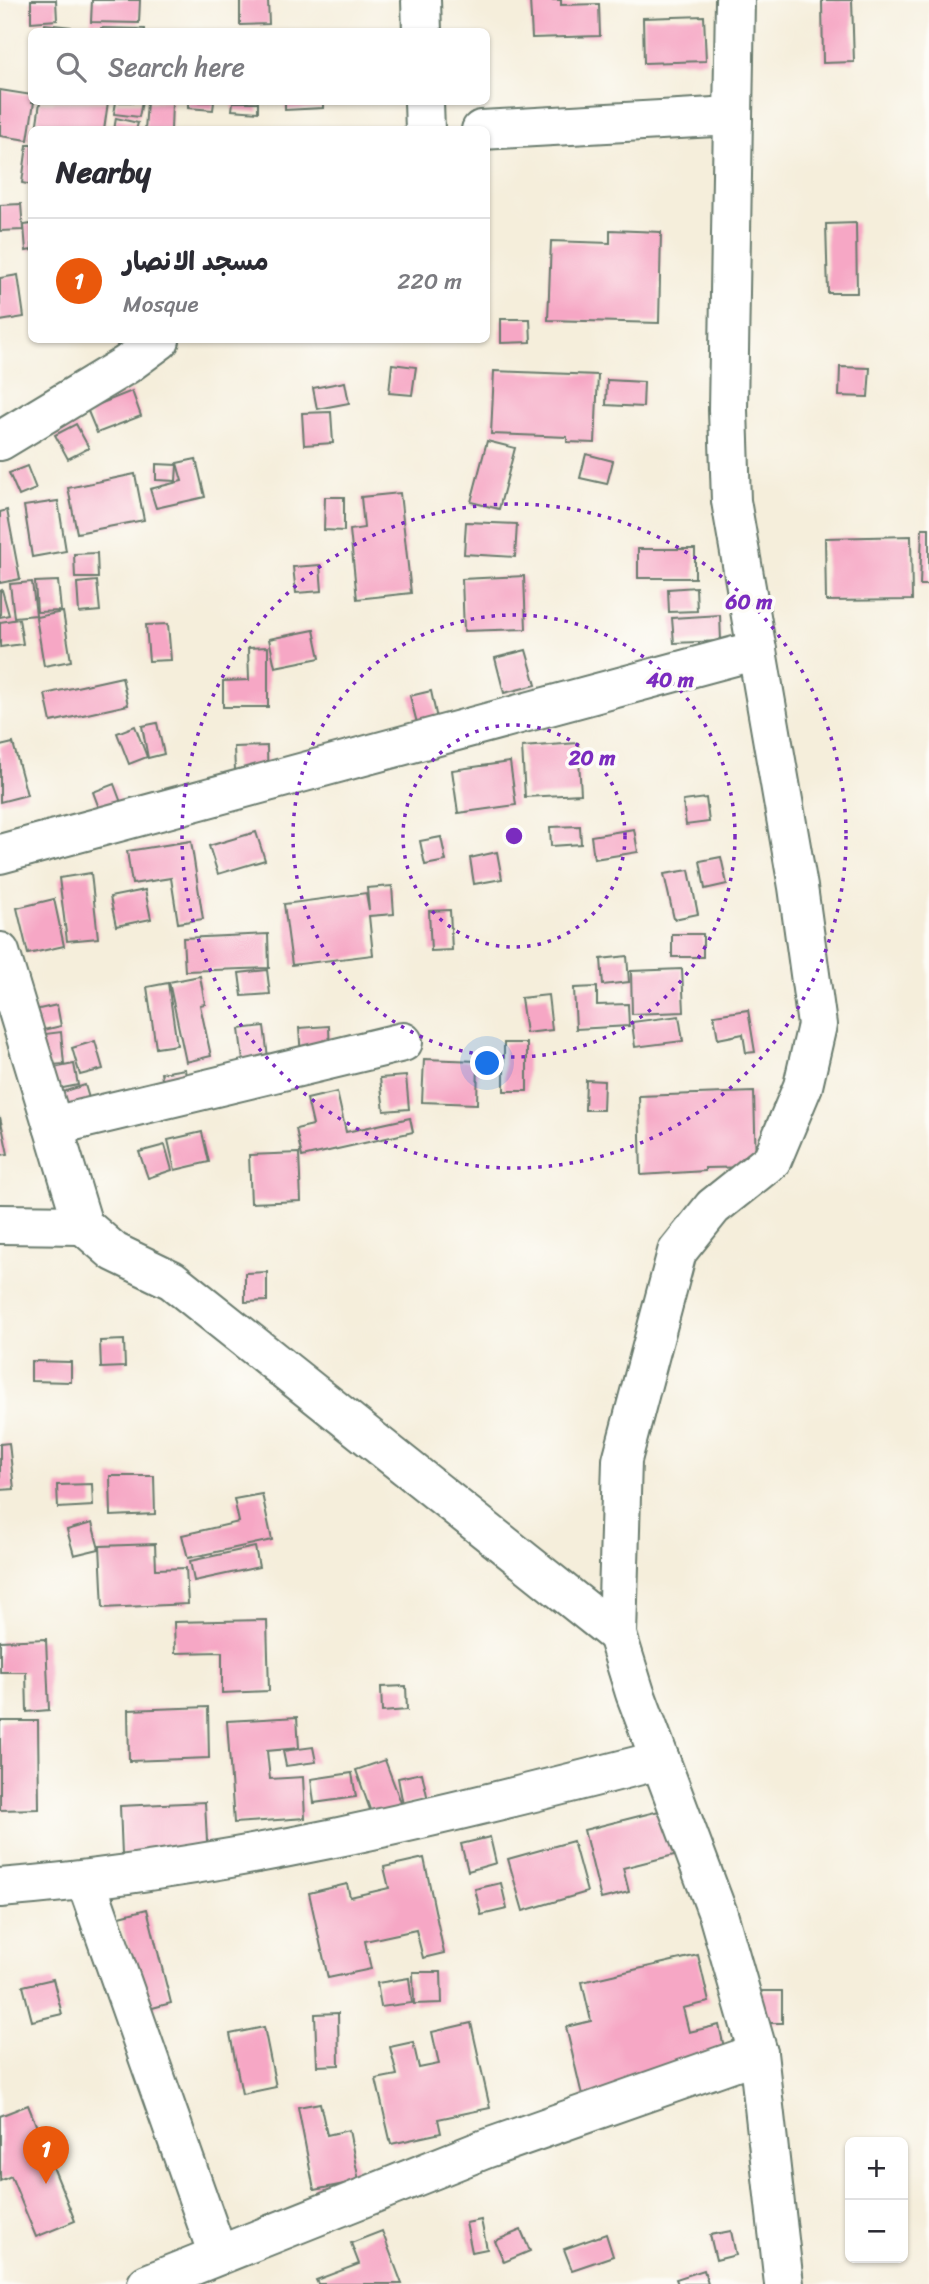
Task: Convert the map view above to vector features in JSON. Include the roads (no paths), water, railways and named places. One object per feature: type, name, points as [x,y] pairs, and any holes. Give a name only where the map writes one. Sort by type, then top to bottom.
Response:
[{"type":"street","points":[[421,0],[422,28]]},
{"type":"street","points":[[735,0],[728,410],[731,501],[798,887],[817,1024],[803,1086],[772,1160],[713,1207],[677,1252],[622,1460],[617,1635],[635,1693],[718,1914],[758,2053],[784,2284]]},
{"type":"street","points":[[424,105],[425,126]]},
{"type":"street","points":[[490,129],[732,116]]},
{"type":"street","points":[[0,441],[126,365],[155,343]]},
{"type":"street","points":[[0,854],[757,650]]},
{"type":"street","points":[[0,952],[83,1225],[114,1252],[172,1280],[617,1635]]},
{"type":"street","points":[[53,1126],[403,1042]]},
{"type":"street","points":[[0,1224],[83,1225]]},
{"type":"street","points":[[0,1888],[86,1881],[282,1849],[496,1802],[660,1760]]},
{"type":"street","points":[[86,1881],[218,2255]]},
{"type":"street","points":[[147,2284],[485,2149],[758,2053]]},
{"type":"place","name":"مسجد الانصار","points":[[46,2184]]}]
